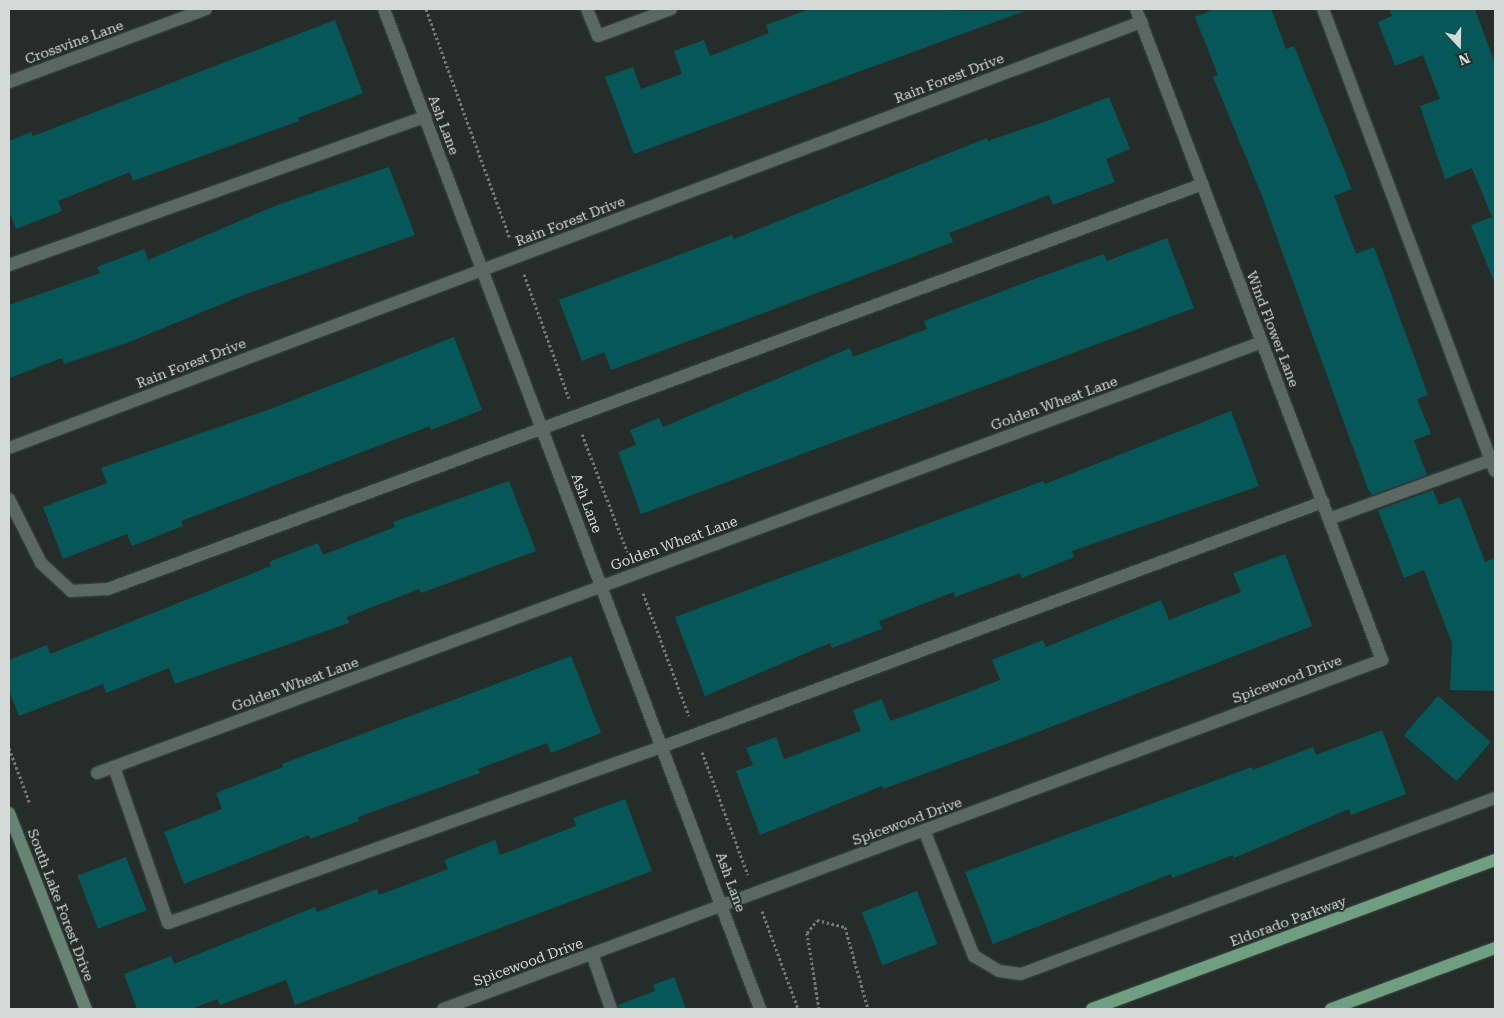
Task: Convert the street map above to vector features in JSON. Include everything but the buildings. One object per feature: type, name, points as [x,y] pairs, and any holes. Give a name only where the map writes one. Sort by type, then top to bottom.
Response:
[{"type":"main road","name":"South Lake Forest Drive","points":[[9,813],[86,1009]]},
{"type":"main road","name":"Eldorado Parkway","points":[[1092,1009],[1495,860]]},
{"type":"main road","points":[[1331,1009],[1495,948]]},
{"type":"street","name":"Crossvine Lane","points":[[9,82],[206,9]]},
{"type":"street","name":"Ash Lane","points":[[384,9],[724,905],[760,1009]]},
{"type":"street","points":[[588,9],[598,36],[672,9]]},
{"type":"street","name":"Wind Flower Lane","points":[[1136,9],[1382,660]]},
{"type":"street","points":[[1323,9],[1493,466],[1329,519]]},
{"type":"street","name":"Rain Forest Drive","points":[[9,448],[1141,22]]},
{"type":"street","points":[[9,265],[425,117]]},
{"type":"street","points":[[9,499],[41,563],[71,591],[108,589],[1203,184]]},
{"type":"street","name":"Golden Wheat Lane","points":[[97,773],[1262,342]]},
{"type":"street","points":[[114,767],[168,923],[664,746],[1323,502]]},
{"type":"street","name":"Spicewood Drive","points":[[443,1009],[1382,660]]},
{"type":"street","points":[[924,830],[974,956],[999,971],[1021,974],[1495,798]]},
{"type":"street","points":[[592,954],[611,1009]]},
{"type":"path","points":[[426,9],[798,1009]]},
{"type":"path","points":[[819,1009],[807,933],[817,920],[845,928],[868,1009]]}]
